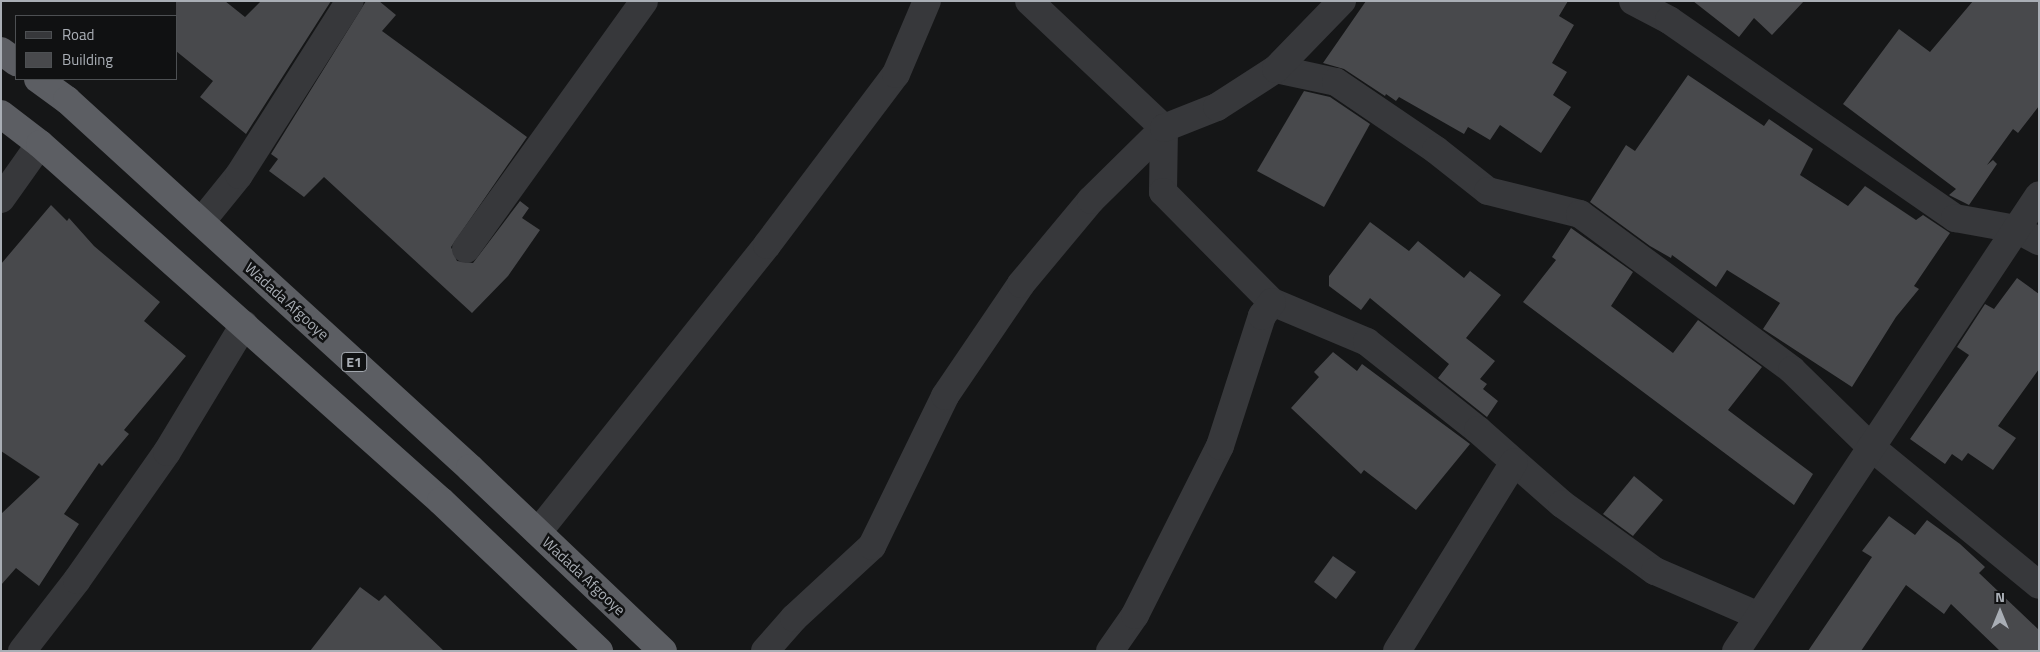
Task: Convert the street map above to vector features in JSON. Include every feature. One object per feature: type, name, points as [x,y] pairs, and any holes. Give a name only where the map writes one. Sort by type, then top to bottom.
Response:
[{"type":"highway","points":[[1,51],[15,61]]},
{"type":"highway","name":"Wadada Afgooye","points":[[39,80],[67,100],[201,222],[538,532],[663,651]]},
{"type":"highway","points":[[1,114],[40,144],[441,501],[599,651]]},
{"type":"street","points":[[201,222],[239,175],[350,1]]},
{"type":"street","points":[[466,250],[644,1]]},
{"type":"street","points":[[538,532],[767,245],[890,82],[927,1]]},
{"type":"street","points":[[1029,1],[1164,128],[1162,192],[1272,302],[1367,342],[1514,462],[1562,504],[1655,571],[1759,616]]},
{"type":"street","points":[[765,651],[794,618],[872,546],[945,396],[1016,292],[1091,200],[1164,128],[1217,107],[1276,68],[1342,1]]},
{"type":"street","points":[[1633,1],[1669,20],[1955,218],[2027,235]]},
{"type":"street","points":[[1276,68],[1336,82],[1436,150],[1488,191],[1580,214],[1792,370],[1871,447],[2039,585]]},
{"type":"street","points":[[1,199],[40,144]]},
{"type":"street","points":[[1736,651],[1871,447],[2027,235],[2039,195]]},
{"type":"street","points":[[1110,651],[1135,615],[1220,446],[1262,316],[1272,302]]},
{"type":"street","points":[[22,651],[77,580],[167,452],[244,325]]},
{"type":"street","points":[[1397,651],[1514,462]]},
{"type":"building","points":[[176,1],[225,1],[245,17],[261,1],[331,1],[246,134],[200,97],[213,81],[178,53],[178,15],[176,15]]},
{"type":"building","points":[[366,1],[379,1],[396,15],[382,31],[527,137],[451,247],[457,261],[473,263],[520,201],[529,208],[522,218],[540,230],[508,276],[472,313],[324,177],[304,197],[269,171],[278,159],[271,154]]},
{"type":"building","points":[[1366,1],[1568,1],[1559,16],[1574,25],[1552,63],[1567,72],[1553,95],[1571,107],[1541,153],[1500,125],[1490,140],[1468,127],[1464,134],[1399,97],[1396,101],[1386,94],[1385,96],[1344,69],[1323,63]]},
{"type":"building","points":[[1693,1],[1804,1],[1772,35],[1754,18],[1739,37]]},
{"type":"building","points":[[1973,1],[2039,1],[2039,106],[2018,133],[2013,129],[1987,165],[1993,160],[1997,164],[1969,205],[1949,195],[1956,189],[1843,104],[1899,29],[1930,52]]},
{"type":"building","points":[[1688,75],[1764,126],[1769,119],[1813,149],[1800,175],[1848,206],[1865,186],[1916,220],[1923,215],[1950,233],[1914,286],[1919,289],[1896,317],[1852,387],[1763,329],[1780,303],[1727,270],[1716,287],[1672,255],[1671,258],[1650,246],[1590,202],[1626,145],[1635,151]]},
{"type":"building","points":[[1304,91],[1330,97],[1370,124],[1324,207],[1257,171]]},
{"type":"building","points":[[51,205],[67,221],[69,218],[94,246],[160,302],[144,321],[186,356],[124,430],[129,434],[102,466],[99,463],[64,514],[79,524],[39,586],[16,568],[1,585],[1,514],[40,477],[1,451],[1,264]]},
{"type":"building","points":[[1370,222],[1409,251],[1418,241],[1464,278],[1470,271],[1501,295],[1466,338],[1495,361],[1480,379],[1487,384],[1483,389],[1498,401],[1487,417],[1438,378],[1449,364],[1399,322],[1370,298],[1361,310],[1329,286],[1329,276]]},
{"type":"building","points":[[1571,228],[1633,272],[1611,306],[1673,353],[1698,320],[1762,367],[1728,410],[1813,474],[1794,505],[1523,302],[1556,260],[1552,257]]},
{"type":"building","points":[[2017,278],[2039,294],[2039,369],[1998,426],[2016,438],[1993,470],[1968,453],[1962,461],[1952,454],[1945,464],[1910,439],[1969,355],[1957,347],[1985,304],[1994,309]]},
{"type":"building","points":[[1333,352],[1357,371],[1362,364],[1470,444],[1416,510],[1364,470],[1361,474],[1291,408],[1319,377],[1314,372]]},
{"type":"building","points":[[1634,476],[1663,500],[1633,536],[1603,514]]},
{"type":"building","points":[[1889,516],[1915,535],[1927,520],[1960,544],[1985,567],[1979,573],[2039,630],[2039,651],[2000,651],[1951,604],[1944,614],[1906,585],[1861,651],[1808,651],[1872,557],[1862,551]]},
{"type":"building","points":[[1333,556],[1356,572],[1336,599],[1314,582]]},
{"type":"building","points":[[360,587],[379,601],[385,595],[444,651],[310,651]]}]
